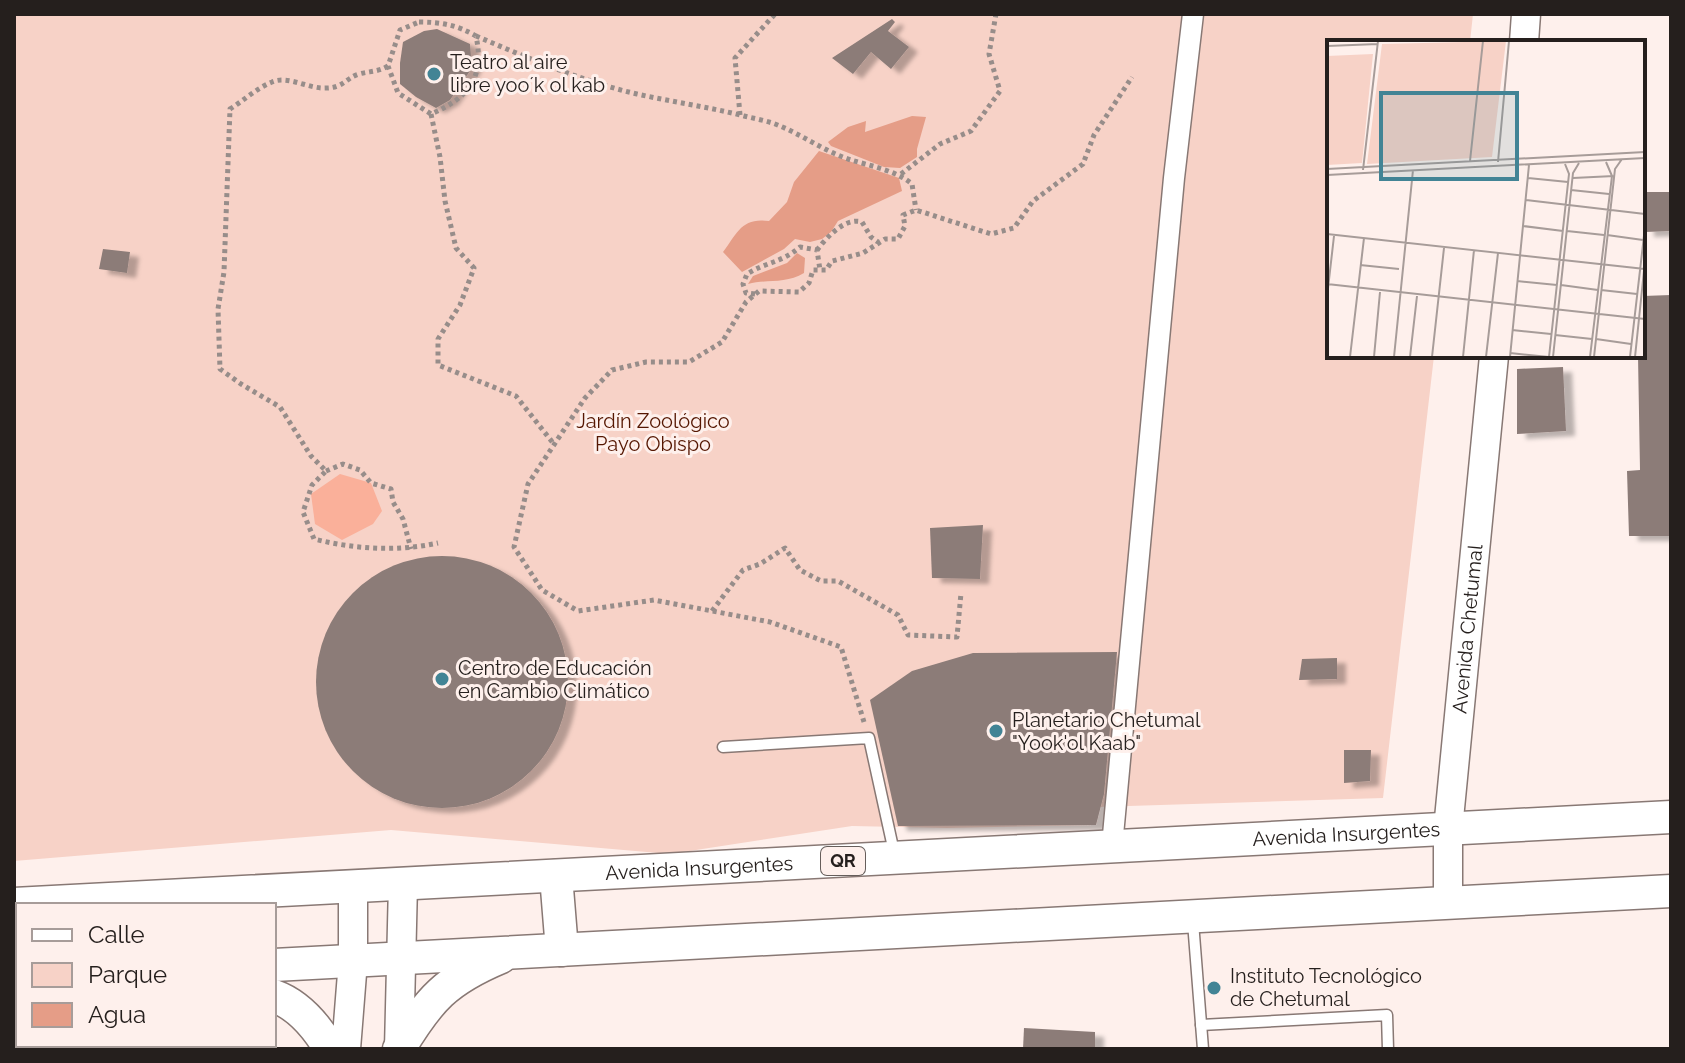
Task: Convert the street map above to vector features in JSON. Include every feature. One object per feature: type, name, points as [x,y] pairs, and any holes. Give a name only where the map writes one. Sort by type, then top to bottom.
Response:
[{"type":"main road","points":[[1524,40],[1526,14]]},
{"type":"main road","name":"Avenida Chetumal","points":[[1448,902],[1448,829],[1494,358]]},
{"type":"main road","name":"Avenida Insurgentes","points":[[33,903],[1671,817]]},
{"type":"main road","points":[[556,876],[562,950]]},
{"type":"main road","points":[[399,1049],[403,884]]},
{"type":"main road","points":[[346,1049],[353,961],[353,886]]},
{"type":"main road","points":[[276,965],[1671,891]]},
{"type":"main road","points":[[399,1049],[434,996],[459,977],[518,951]]},
{"type":"main road","points":[[276,997],[310,1020],[330,1049]]},
{"type":"street","points":[[1112,846],[1174,178],[1193,14]]},
{"type":"lane","points":[[723,747],[869,738],[896,858]]},
{"type":"lane","points":[[1193,916],[1203,1049]]},
{"type":"lane","points":[[1201,1025],[1387,1015],[1388,1049]]},
{"type":"path","points":[[740,115],[735,58],[775,14]]},
{"type":"path","points":[[901,174],[940,144],[971,131],[1000,91],[989,54],[996,14]]},
{"type":"path","points":[[553,443],[516,396],[438,365],[438,339],[460,305],[474,268],[456,248],[431,114],[398,93],[388,66],[400,30],[419,22],[452,25],[590,82],[779,125],[808,142],[851,160],[870,164],[884,172],[901,174],[912,184],[916,210]]},
{"type":"path","points":[[431,114],[454,104],[469,90],[478,70],[476,36]]},
{"type":"path","points":[[326,471],[311,456],[280,407],[220,369],[218,309],[224,272],[230,109],[273,81],[293,81],[310,88],[330,89],[346,84],[358,74],[375,73],[388,66]]},
{"type":"path","points":[[869,738],[841,647],[770,622],[654,600],[578,611],[542,590],[514,547],[528,484],[585,398],[612,370],[646,362],[689,362],[722,342],[746,302],[759,291],[799,292],[809,283],[813,270],[826,270],[832,261],[863,253],[885,239],[898,239],[905,226],[903,215],[916,210],[991,234],[1014,228],[1033,201],[1083,164],[1094,135],[1132,77]]},
{"type":"path","points":[[817,250],[839,227],[851,221],[862,222],[878,243]]},
{"type":"path","points":[[755,294],[746,293],[743,284],[747,274],[785,259],[800,247],[817,250]]},
{"type":"path","points":[[817,250],[820,270]]},
{"type":"path","points":[[411,549],[391,489],[371,483],[360,470],[343,464],[326,471],[312,485],[303,512],[314,539],[361,547],[411,549],[438,543]]},
{"type":"path","points":[[712,611],[743,570],[760,564],[785,548],[800,570],[821,581],[838,581],[898,615],[908,635],[957,637],[961,593]]},
{"type":"green space","name":"Jardín Zoológico Payo Obispo","points":[[14,14],[1473,14],[1470,40],[1327,40],[1327,358],[1434,358],[1383,798],[1097,807],[1096,825],[852,826],[670,854],[391,830],[14,861]]},
{"type":"shaded area","points":[[340,474],[371,483],[382,511],[373,524],[342,540],[315,524],[311,494]]},
{"type":"water","points":[[912,116],[926,117],[917,157],[900,168],[884,167],[831,146],[828,142],[848,127],[866,121],[865,132]]},
{"type":"water","points":[[819,151],[899,178],[902,191],[838,221],[822,239],[810,242],[795,239],[784,249],[742,272],[723,252],[746,224],[769,221],[787,202],[794,182]]},
{"type":"water","points":[[797,253],[805,258],[804,273],[790,279],[748,284],[753,276],[787,263]]},
{"type":"building","points":[[892,19],[895,22],[888,31],[909,47],[891,69],[871,52],[853,74],[832,58]]},
{"type":"building","name":"Teatro al aire libre yoo´k ol kab","points":[[437,29],[470,44],[472,68],[450,100],[436,108],[400,84],[400,63],[403,42],[424,31]]},
{"type":"building","points":[[1645,192],[1671,192],[1671,231],[1645,232]]},
{"type":"building","points":[[103,249],[130,252],[127,273],[99,269]]},
{"type":"building","points":[[1671,295],[1671,536],[1629,536],[1627,471],[1640,470],[1638,358],[1645,358],[1645,296]]},
{"type":"building","points":[[1563,367],[1566,431],[1517,434],[1517,369]]},
{"type":"building","points":[[983,525],[980,579],[932,578],[930,528]]},
{"type":"building","name":"Centro de Educación en Cambio Climático","points":[[430,556],[454,556],[479,561],[502,571],[522,584],[540,602],[563,645],[568,682],[566,707],[559,730],[540,762],[522,780],[479,803],[454,808],[430,808],[405,803],[382,793],[362,780],[344,762],[321,719],[316,694],[316,670],[321,645],[331,622],[344,602],[362,584],[405,561]]},
{"type":"building","name":"Planetario Chetumal \"Yook'ol Kaab\"","points":[[1117,652],[1104,794],[1096,825],[898,826],[870,700],[912,671],[973,653]]},
{"type":"building","points":[[1337,658],[1337,679],[1299,680],[1302,659]]},
{"type":"building","points":[[1344,750],[1371,750],[1370,781],[1344,783]]},
{"type":"building","points":[[1024,1028],[1095,1032],[1095,1049],[1023,1049]]},
{"type":"place","name":"Teatro al aire libre yoo´k ol kab","points":[[434,74]]},
{"type":"place","name":"Centro de Educación en Cambio Climático","points":[[442,679]]},
{"type":"place","name":"Planetario Chetumal \"Yook'ol Kaab\"","points":[[996,731]]},
{"type":"place","name":"Instituto Tecnológico de Chetumal","points":[[1214,988]]}]
